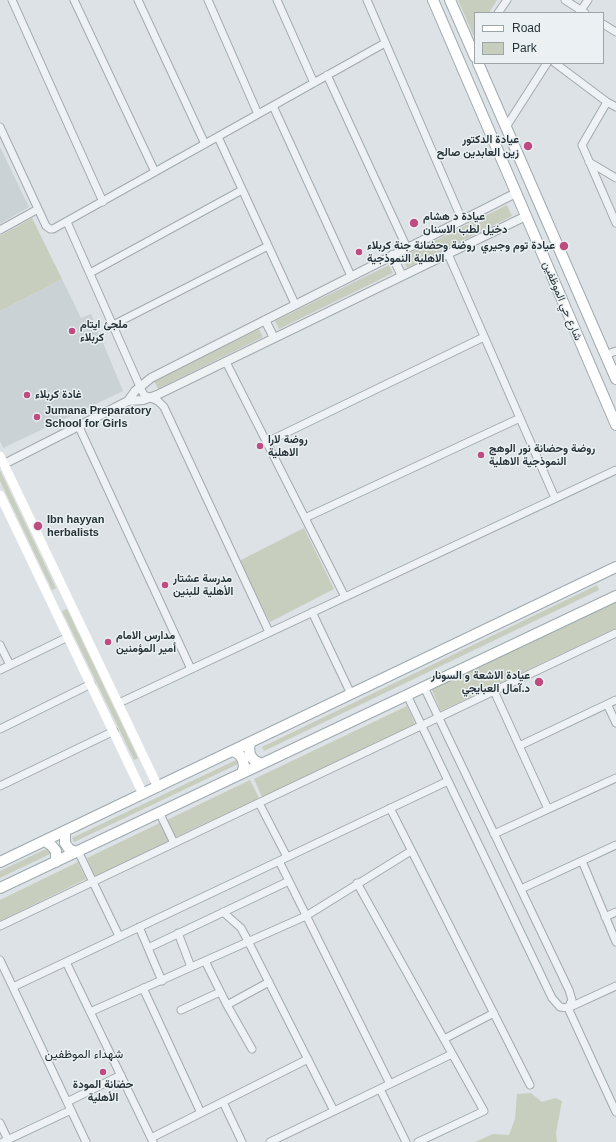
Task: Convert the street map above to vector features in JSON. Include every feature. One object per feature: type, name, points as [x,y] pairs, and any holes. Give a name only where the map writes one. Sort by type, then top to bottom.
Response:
[{"type":"main road","name":"شارع حي الموظفين","points":[[433,0],[562,301],[613,412],[616,425]]},
{"type":"main road","points":[[450,0],[474,52]]},
{"type":"main road","name":"شارع حي الموظفين","points":[[478,64],[616,379]]},
{"type":"main road","points":[[562,301],[570,301],[577,297],[578,293]]},
{"type":"main road","points":[[572,322],[576,315],[584,313],[588,315]]},
{"type":"main road","points":[[2,460],[158,787]]},
{"type":"main road","points":[[0,495],[143,794]]},
{"type":"main road","points":[[0,862],[616,567]]},
{"type":"main road","points":[[605,572],[616,575]]},
{"type":"main road","points":[[48,594],[51,595],[59,593],[63,587]]},
{"type":"main road","points":[[0,888],[616,596]]},
{"type":"main road","points":[[56,612],[64,604],[72,605]]},
{"type":"main road","points":[[250,743],[250,755],[254,760],[261,764]]},
{"type":"main road","points":[[233,751],[239,754],[243,760],[244,767],[242,773]]},
{"type":"main road","points":[[128,761],[132,765],[138,764],[142,761],[143,756]]},
{"type":"main road","points":[[65,832],[64,839],[67,846],[77,852]]},
{"type":"main road","points":[[45,841],[52,845],[56,851],[56,862]]},
{"type":"street","points":[[12,0],[103,202]]},
{"type":"street","points":[[74,0],[155,172]]},
{"type":"street","points":[[138,0],[205,144]]},
{"type":"street","points":[[208,0],[258,114]]},
{"type":"street","points":[[276,0],[314,83]]},
{"type":"street","points":[[367,0],[462,220]]},
{"type":"street","points":[[499,12],[507,0]]},
{"type":"street","points":[[565,0],[582,12],[588,0]]},
{"type":"street","points":[[604,25],[616,32]]},
{"type":"street","points":[[0,127],[46,226],[50,229],[55,228],[385,43]]},
{"type":"street","points":[[506,127],[546,64]]},
{"type":"street","points":[[556,64],[607,102],[616,107]]},
{"type":"street","points":[[327,75],[407,248]]},
{"type":"street","points":[[607,102],[582,145],[616,223]]},
{"type":"street","points":[[273,106],[351,276]]},
{"type":"street","points":[[218,137],[295,304]]},
{"type":"street","points":[[589,162],[616,178]]},
{"type":"street","points":[[90,272],[242,190]]},
{"type":"street","points":[[128,401],[140,386],[151,378],[516,192]]},
{"type":"street","points":[[0,230],[38,209]]},
{"type":"street","points":[[2,460],[78,427],[128,401],[150,398],[526,216]]},
{"type":"street","points":[[67,222],[140,386],[144,394],[158,401],[164,407],[269,632]]},
{"type":"street","points":[[113,325],[268,246]]},
{"type":"street","points":[[448,254],[555,498]]},
{"type":"street","points":[[392,255],[402,276]]},
{"type":"street","points":[[265,320],[274,338]]},
{"type":"street","points":[[266,442],[484,337]]},
{"type":"street","points":[[605,355],[616,351]]},
{"type":"street","points":[[226,362],[345,597]]},
{"type":"street","points":[[305,518],[520,418]]},
{"type":"street","points":[[78,427],[191,669]]},
{"type":"street","points":[[118,703],[616,470]]},
{"type":"street","points":[[312,612],[351,694]]},
{"type":"street","points":[[0,926],[616,634]]},
{"type":"street","points":[[0,670],[68,636]]},
{"type":"street","points":[[0,645],[10,665]]},
{"type":"street","points":[[0,729],[91,684]]},
{"type":"street","points":[[424,687],[571,995],[572,1000],[568,1008]]},
{"type":"street","points":[[494,691],[548,809]]},
{"type":"street","points":[[406,695],[552,998],[560,1007],[568,1008],[616,986]]},
{"type":"street","points":[[519,746],[616,700]]},
{"type":"street","points":[[607,704],[616,723]]},
{"type":"street","points":[[0,786],[114,731]]},
{"type":"street","points":[[494,834],[616,778]]},
{"type":"street","points":[[13,987],[448,781]]},
{"type":"street","points":[[259,803],[287,857]]},
{"type":"street","points":[[390,808],[530,1085]]},
{"type":"street","points":[[159,812],[174,843]]},
{"type":"street","points":[[521,889],[616,845]]},
{"type":"street","points":[[90,1012],[306,916],[357,883],[411,851]]},
{"type":"street","points":[[77,852],[119,936]]},
{"type":"street","points":[[279,861],[390,1084]]},
{"type":"street","points":[[582,861],[616,942]]},
{"type":"street","points":[[148,948],[289,881]]},
{"type":"street","points":[[357,883],[484,1111],[418,1142]]},
{"type":"street","points":[[223,912],[241,928],[334,1111]]},
{"type":"street","points":[[606,917],[616,912]]},
{"type":"street","points":[[139,927],[162,981]]},
{"type":"street","points":[[178,933],[191,967]]},
{"type":"street","points":[[0,960],[86,1142]]},
{"type":"street","points":[[205,961],[220,992],[252,1049]]},
{"type":"street","points":[[66,962],[152,1140],[222,1102],[308,1059]]},
{"type":"street","points":[[227,1005],[269,982]]},
{"type":"street","points":[[143,988],[201,1113]]},
{"type":"street","points":[[181,1010],[220,992]]},
{"type":"street","points":[[568,1008],[616,1112]]},
{"type":"street","points":[[444,1040],[494,1013]]},
{"type":"street","points":[[270,1142],[452,1054]]},
{"type":"street","points":[[67,1102],[121,1075]]},
{"type":"street","points":[[380,1089],[406,1142]]},
{"type":"street","points":[[222,1102],[242,1142]]},
{"type":"street","points":[[0,1123],[5,1141],[71,1110]]},
{"type":"shaded area","points":[[0,147],[29,207],[0,224]]},
{"type":"shaded area","points":[[62,279],[81,318],[91,314],[123,391],[3,448],[0,441],[0,311]]},
{"type":"green space","points":[[458,0],[497,0],[490,12],[474,12],[474,37]]},
{"type":"green space","points":[[507,205],[512,216],[407,268],[402,257]]},
{"type":"green space","points":[[32,218],[62,279],[0,311],[0,236]]},
{"type":"green space","points":[[389,265],[393,273],[279,329],[275,321]]},
{"type":"green space","points":[[259,329],[263,337],[158,389],[154,381]]},
{"type":"green space","points":[[0,470],[56,588],[52,590],[0,481]]},
{"type":"green space","points":[[304,528],[334,589],[270,622],[239,561]]},
{"type":"green space","points":[[597,585],[599,590],[264,751],[262,747]]},
{"type":"green space","points":[[616,599],[616,628],[441,711],[431,688]]},
{"type":"green space","points":[[67,609],[138,758],[134,760],[62,611]]},
{"type":"green space","points":[[407,706],[415,724],[262,797],[254,779]]},
{"type":"green space","points":[[236,760],[238,764],[74,842],[72,838]]},
{"type":"green space","points":[[250,780],[259,798],[174,838],[165,821]]},
{"type":"green space","points":[[162,822],[171,840],[95,877],[87,858]]},
{"type":"green space","points":[[48,848],[51,849],[50,854],[0,878],[0,871]]},
{"type":"green space","points":[[78,862],[86,879],[0,921],[0,900]]},
{"type":"green space","points":[[531,1093],[542,1102],[555,1098],[562,1101],[556,1133],[557,1142],[475,1142],[493,1134],[509,1135],[515,1119],[517,1094]]},
{"type":"place","name":"عيادة الدكتور زين العابدين صالح","points":[[528,146]]},
{"type":"place","name":"عيادة د هشام دخيل لطب الاسنان","points":[[414,223]]},
{"type":"place","name":"عيادة توم وجيري","points":[[564,246]]},
{"type":"place","name":"روضة وحضانة جنة كربلاء الاهلية النموذجية","points":[[359,252]]},
{"type":"place","name":"ملجئ ايتام كربلاء","points":[[72,331]]},
{"type":"place","name":"غادة كربلاء","points":[[27,395]]},
{"type":"place","name":"Jumana Preparatory School for Girls","points":[[37,417]]},
{"type":"place","name":"روضة لارا الاهلية","points":[[260,446]]},
{"type":"place","name":"روضة وحضانة نور الوهج النموذجية الاهلية","points":[[481,455]]},
{"type":"place","name":"Ibn hayyan herbalists","points":[[38,526]]},
{"type":"place","name":"مدرسة عشتار الأهلية للبنين","points":[[165,585]]},
{"type":"place","name":"مدارس الامام أمير المؤمنين","points":[[108,642]]},
{"type":"place","name":"عيادة الاشعة و السونار د.آمال العبايجي","points":[[539,682]]},
{"type":"place","name":"حضانة المودة الأهلية","points":[[103,1072]]},
{"type":"district","name":"شهداء الموظفين","points":[[84,1055]]}]
